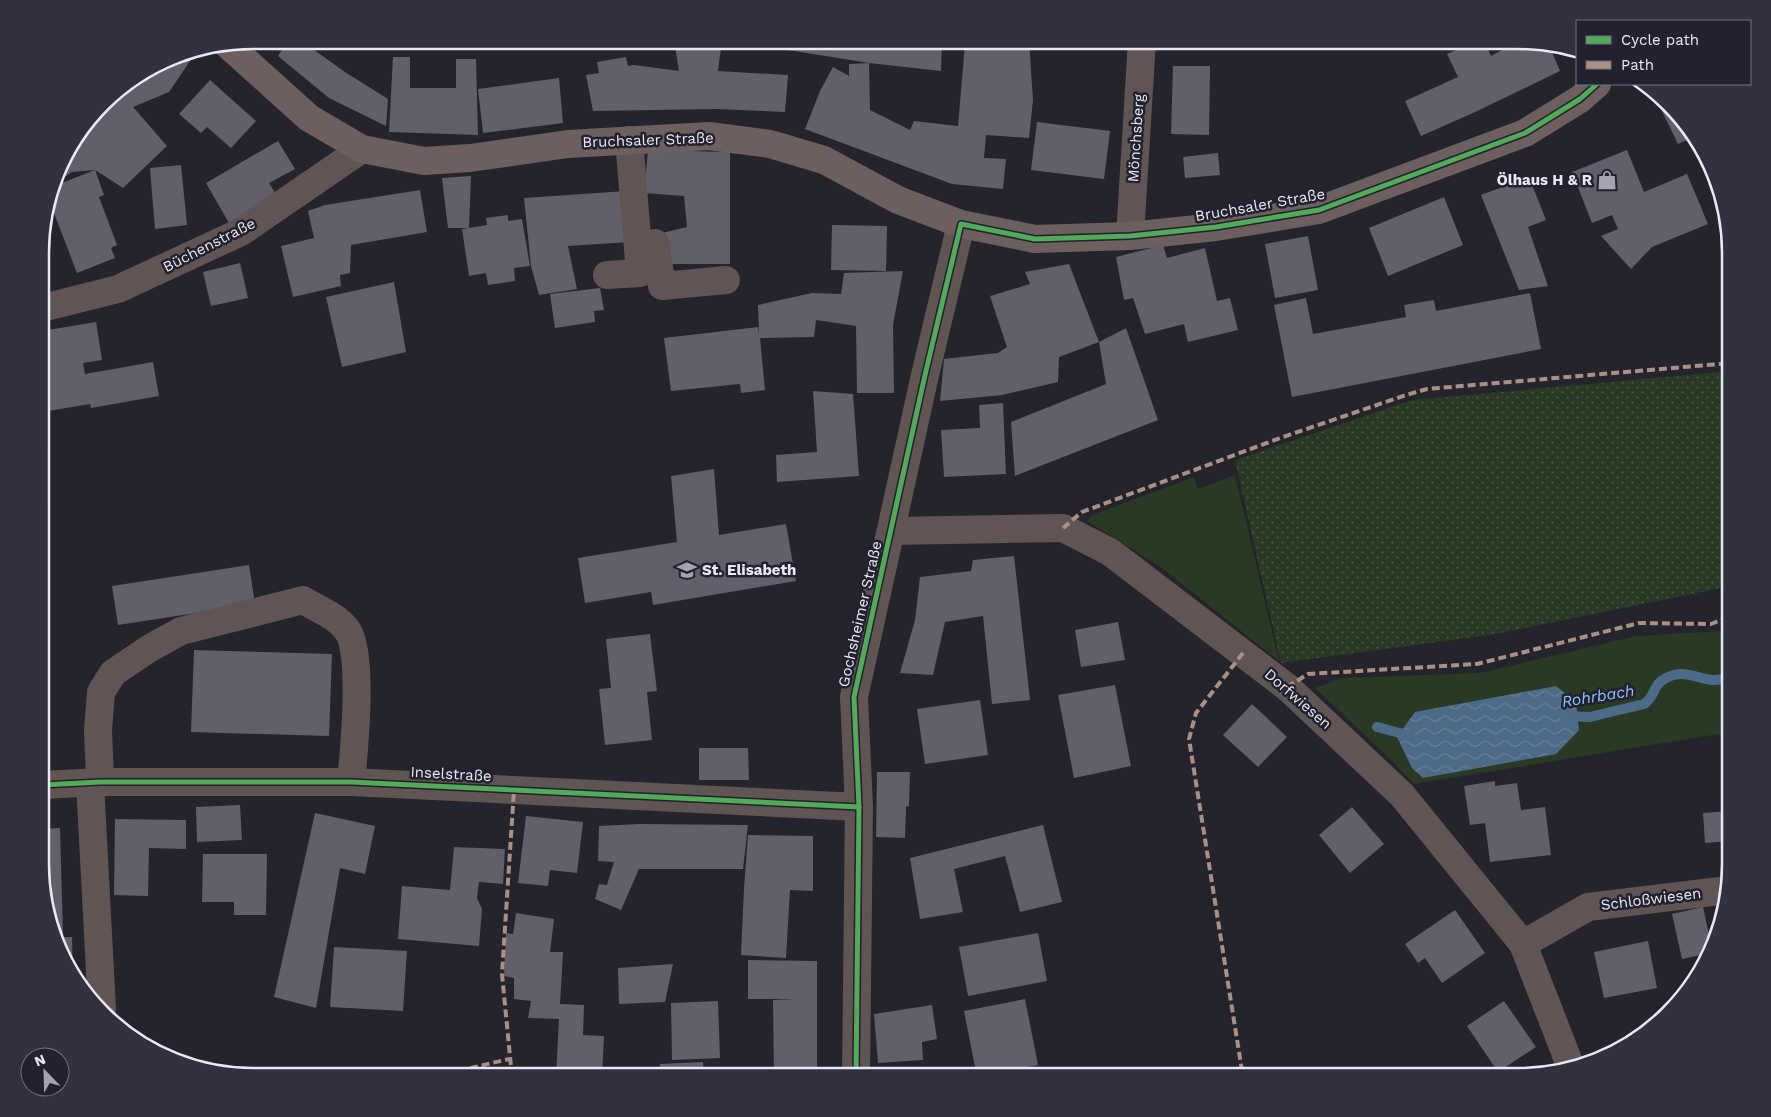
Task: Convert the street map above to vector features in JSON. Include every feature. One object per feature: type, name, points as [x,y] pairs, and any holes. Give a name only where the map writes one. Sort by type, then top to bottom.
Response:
[{"type":"main road","name":"Bruchsaler Straße","points":[[233,49],[309,118],[362,149],[424,161],[470,158],[568,144],[709,136],[770,144],[824,160],[898,200],[961,224],[1035,239],[1130,236],[1216,227],[1318,210],[1524,133],[1580,99],[1596,85]]},
{"type":"street","name":"Mönchsberg","points":[[1130,236],[1141,49]]},
{"type":"street","points":[[607,275],[640,272],[628,140]]},
{"type":"street","name":"Büchenstraße","points":[[49,306],[118,289],[241,232],[362,149]]},
{"type":"street","name":"Gochsheimer Straße","points":[[856,1068],[859,807],[854,697],[925,375],[961,224]]},
{"type":"street","points":[[638,246],[655,243],[662,286],[726,280]]},
{"type":"street","name":"Dorfwiesen","points":[[892,531],[1063,528],[1110,552],[1287,687],[1402,795],[1523,944],[1569,1062]]},
{"type":"street","points":[[102,1002],[95,782],[101,692],[113,672],[181,631],[303,600],[338,621],[349,631],[356,658],[355,741],[350,782]]},
{"type":"street","name":"Inselstraße","points":[[49,785],[95,782],[350,782],[859,807]]},
{"type":"street","name":"Schloßwiesen","points":[[1523,944],[1588,907],[1721,891]]},
{"type":"green space","points":[[1722,372],[1722,588],[1496,634],[1281,663],[1235,460],[1412,400]]},
{"type":"green space","points":[[1235,475],[1279,661],[1158,565],[1087,521],[1092,515],[1194,477],[1198,489]]},
{"type":"green space","points":[[1722,631],[1722,733],[1414,784],[1315,688],[1342,678],[1480,673],[1636,636]]},
{"type":"water","points":[[1556,686],[1576,702],[1579,730],[1556,754],[1423,778],[1412,768],[1397,737],[1415,712]]},
{"type":"building","points":[[282,49],[313,49],[388,99],[386,126],[329,98],[278,56]]},
{"type":"building","points":[[675,49],[721,49],[718,71],[788,75],[785,112],[716,109],[593,111],[586,75],[599,73],[597,62],[626,57],[628,66],[634,65],[679,71]]},
{"type":"building","points":[[942,49],[941,71],[869,63],[788,50]]},
{"type":"building","points":[[965,49],[1030,49],[1033,100],[1029,138],[986,135],[984,158],[1006,159],[1003,189],[952,184],[805,129],[820,91],[833,67],[849,76],[849,64],[869,63],[870,110],[910,130],[914,121],[958,126]]},
{"type":"building","points":[[1458,49],[1488,49],[1491,56],[1504,49],[1545,50],[1552,52],[1560,71],[1421,136],[1405,101],[1458,77],[1447,54]]},
{"type":"building","points":[[393,57],[410,57],[410,88],[456,88],[456,59],[476,59],[478,135],[389,132]]},
{"type":"building","points":[[192,59],[169,92],[133,107],[167,146],[123,188],[95,170],[72,172],[63,178],[83,139],[108,108],[139,83],[162,70]]},
{"type":"building","points":[[1173,66],[1210,66],[1209,135],[1171,134]]},
{"type":"building","points":[[559,78],[563,123],[483,133],[478,89]]},
{"type":"building","points":[[210,80],[256,121],[231,148],[207,127],[201,133],[179,114]]},
{"type":"building","points":[[1658,104],[1688,139],[1678,144]]},
{"type":"building","points":[[1037,122],[1110,131],[1104,179],[1031,170]]},
{"type":"building","points":[[278,141],[295,169],[269,183],[276,194],[229,223],[206,183]]},
{"type":"building","points":[[648,150],[730,152],[730,264],[658,264],[662,233],[687,227],[684,196],[644,193]]},
{"type":"building","points":[[1627,150],[1644,192],[1687,174],[1708,224],[1652,247],[1631,269],[1601,236],[1618,229],[1612,215],[1592,223],[1572,172]]},
{"type":"building","points":[[1218,153],[1220,175],[1185,178],[1183,157]]},
{"type":"building","points":[[181,165],[187,225],[155,229],[150,168]]},
{"type":"building","points":[[95,170],[104,195],[99,197],[117,245],[111,248],[115,258],[77,273],[53,211],[61,183]]},
{"type":"building","points":[[471,176],[469,228],[448,228],[442,178]]},
{"type":"building","points":[[1529,177],[1546,220],[1528,227],[1548,286],[1519,290],[1481,195]]},
{"type":"building","points":[[420,190],[427,232],[351,245],[350,273],[340,275],[341,286],[293,297],[281,246],[314,238],[308,211],[325,205]]},
{"type":"building","points":[[626,191],[630,242],[568,246],[577,289],[539,295],[531,266],[524,198]]},
{"type":"building","points":[[1444,197],[1463,245],[1388,276],[1369,228]]},
{"type":"building","points":[[508,215],[508,221],[522,219],[530,266],[514,268],[515,281],[488,285],[486,273],[469,276],[462,229],[487,225],[486,218]]},
{"type":"building","points":[[832,225],[887,226],[886,271],[831,270]]},
{"type":"building","points":[[1308,236],[1318,290],[1275,298],[1265,244]]},
{"type":"building","points":[[1163,245],[1167,258],[1205,248],[1217,301],[1230,298],[1238,330],[1188,342],[1184,324],[1145,334],[1133,298],[1124,300],[1116,257]]},
{"type":"building","points":[[240,263],[248,298],[211,306],[203,272]]},
{"type":"building","points":[[1069,264],[1099,342],[1059,357],[1058,382],[1002,395],[940,401],[944,359],[998,353],[1007,347],[990,296],[1030,284],[1025,272]]},
{"type":"building","points":[[903,271],[893,325],[894,393],[857,393],[856,326],[816,320],[814,337],[760,338],[765,390],[741,393],[740,384],[671,391],[664,338],[758,327],[759,334],[758,305],[812,293],[841,294],[844,273]]},
{"type":"building","points":[[394,282],[406,352],[342,367],[326,297]]},
{"type":"building","points":[[600,288],[604,310],[594,311],[595,322],[555,328],[550,294]]},
{"type":"building","points":[[1530,293],[1541,349],[1292,397],[1274,305],[1306,298],[1313,334],[1406,317],[1404,305],[1434,300],[1436,311]]},
{"type":"building","points":[[96,322],[102,360],[83,363],[85,374],[153,362],[159,396],[91,408],[90,404],[49,411],[49,330]]},
{"type":"building","points":[[1126,328],[1158,420],[1015,476],[1011,422],[1106,384],[1099,342]]},
{"type":"building","points":[[813,391],[853,394],[859,476],[777,482],[776,455],[817,452]]},
{"type":"building","points":[[1003,403],[1006,474],[944,477],[941,430],[980,428],[979,405]]},
{"type":"building","name":"St. Elisabeth","points":[[714,469],[719,535],[786,524],[796,581],[653,605],[651,592],[585,603],[578,558],[677,542],[671,476]]},
{"type":"building","points":[[1014,556],[1030,700],[992,704],[983,616],[945,622],[933,675],[900,673],[915,620],[920,577],[971,571],[973,560]]},
{"type":"building","points":[[249,565],[255,604],[118,625],[112,586]]},
{"type":"building","points":[[1118,622],[1125,660],[1081,667],[1075,630]]},
{"type":"building","points":[[650,634],[657,691],[647,692],[652,740],[605,745],[599,689],[611,688],[606,639]]},
{"type":"building","points":[[194,650],[332,654],[329,736],[191,732]]},
{"type":"building","points":[[1115,685],[1131,766],[1074,778],[1058,695]]},
{"type":"building","points":[[980,700],[988,755],[925,764],[917,709]]},
{"type":"building","points":[[1252,704],[1287,737],[1258,767],[1223,735]]},
{"type":"building","points":[[699,748],[748,748],[749,780],[699,780]]},
{"type":"building","points":[[877,772],[910,772],[909,806],[906,807],[905,838],[876,837]]},
{"type":"building","points":[[1495,781],[1495,786],[1517,783],[1521,810],[1545,807],[1551,855],[1490,862],[1485,823],[1470,825],[1464,786]]},
{"type":"building","points":[[240,805],[242,840],[197,842],[196,807]]},
{"type":"building","points":[[1352,807],[1384,844],[1350,873],[1319,835]]},
{"type":"building","points":[[1722,812],[1722,842],[1705,843],[1703,813]]},
{"type":"building","points":[[315,813],[375,826],[365,874],[340,868],[316,1008],[274,997]]},
{"type":"building","points":[[526,816],[583,822],[577,873],[550,870],[548,886],[518,883]]},
{"type":"building","points":[[115,819],[186,820],[186,849],[149,848],[148,896],[114,895]]},
{"type":"building","points":[[639,824],[748,825],[743,869],[639,869],[621,910],[595,899],[599,884],[607,885],[614,862],[598,861],[599,826]]},
{"type":"building","points":[[1043,825],[1062,902],[1020,912],[1005,856],[954,869],[963,912],[920,919],[910,858]]},
{"type":"building","points":[[60,828],[63,935],[56,917],[50,891],[49,829]]},
{"type":"building","points":[[748,835],[813,836],[813,891],[790,890],[786,958],[741,955]]},
{"type":"building","points":[[454,847],[505,849],[503,884],[479,882],[477,898],[482,909],[479,946],[398,939],[402,886],[450,890]]},
{"type":"building","points":[[203,854],[267,854],[266,915],[234,915],[234,902],[202,902]]},
{"type":"building","points":[[1703,907],[1709,935],[1701,955],[1682,959],[1672,914]]},
{"type":"building","points":[[1455,910],[1485,953],[1442,983],[1425,958],[1418,963],[1405,944]]},
{"type":"building","points":[[516,913],[554,919],[550,952],[563,952],[560,1004],[584,1005],[583,1035],[604,1036],[602,1068],[556,1068],[559,1019],[528,1018],[531,1001],[514,999],[514,978],[504,976],[506,933],[513,934]]},
{"type":"building","points":[[1038,933],[1047,981],[968,996],[959,947]]},
{"type":"building","points":[[62,937],[72,937],[73,960]]},
{"type":"building","points":[[1648,941],[1657,988],[1604,998],[1594,952]]},
{"type":"building","points":[[334,947],[407,951],[403,1011],[330,1007]]},
{"type":"building","points":[[748,960],[817,961],[817,1068],[774,1068],[773,1000],[796,999],[748,999]]},
{"type":"building","points":[[673,964],[665,1002],[619,1004],[618,968]]},
{"type":"building","points":[[1025,999],[1038,1065],[1023,1068],[975,1068],[964,1011]]},
{"type":"building","points":[[718,1001],[720,1058],[672,1060],[671,1003]]},
{"type":"building","points":[[1504,1001],[1536,1047],[1504,1068],[1495,1068],[1467,1026]]},
{"type":"building","points":[[932,1005],[937,1039],[922,1042],[923,1060],[878,1063],[874,1014]]},
{"type":"building","points":[[703,1062],[703,1068],[660,1068],[660,1064]]},
{"type":"waterway","name":"Rohrbach","points":[[1565,716],[1590,717],[1644,704],[1651,698],[1658,684],[1674,675],[1682,674],[1705,679],[1722,680]]},
{"type":"waterway","name":"Rohrbach","points":[[1377,727],[1411,736]]},
{"type":"marked path","points":[[1063,528],[1082,512],[1280,438],[1427,389],[1722,364]]},
{"type":"marked path","points":[[1287,687],[1308,674],[1477,664],[1639,623],[1711,624],[1722,620]]},
{"type":"marked path","points":[[1242,1068],[1189,739],[1196,713],[1243,653]]},
{"type":"marked path","points":[[511,1068],[502,974],[514,790]]},
{"type":"marked path","points":[[471,1068],[509,1059]]},
{"type":"cycle path","points":[[856,1068],[859,807],[854,697],[925,375],[961,224],[1035,239],[1130,236],[1216,227],[1319,210],[1525,133],[1580,99],[1596,85]]},
{"type":"cycle path","points":[[49,785],[100,782],[351,782],[859,807]]},
{"type":"place","name":"Ölhaus H & R","points":[[1607,180]]},
{"type":"place","name":"St. Elisabeth","points":[[687,570]]}]
